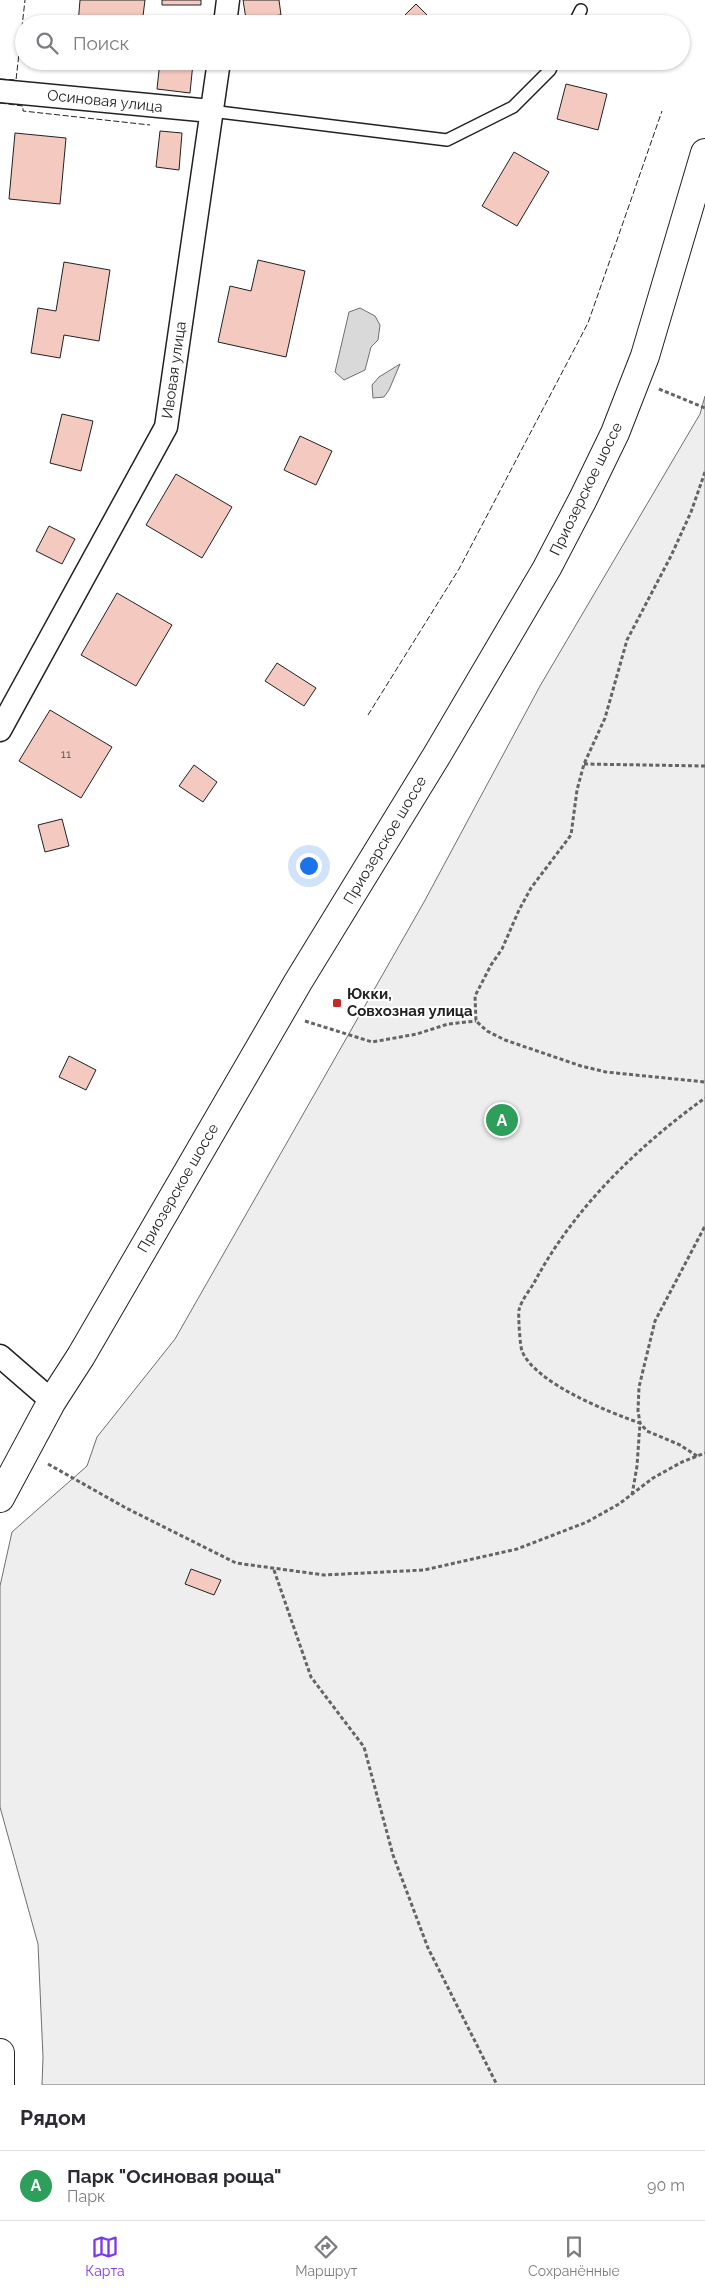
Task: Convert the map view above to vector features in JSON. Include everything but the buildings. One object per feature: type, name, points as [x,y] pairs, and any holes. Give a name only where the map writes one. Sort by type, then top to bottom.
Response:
[{"type":"main road","name":"Приозерское шоссе","points":[[0,1498],[52,1401],[81,1356],[279,1013],[547,568],[615,433],[645,356],[705,153]]},
{"type":"main road","points":[[0,2053],[0,2085]]},
{"type":"street","points":[[226,15],[228,0]]},
{"type":"street","name":"Ивовая улица","points":[[0,730],[166,427],[218,70]]},
{"type":"street","name":"Осиновая улица","points":[[0,91],[211,111]]},
{"type":"street","points":[[0,1356],[52,1401]]},
{"type":"lane","points":[[578,15],[581,10]]},
{"type":"lane","points":[[211,111],[447,140],[513,107],[550,70]]},
{"type":"path","points":[[636,379],[705,408]]},
{"type":"path","points":[[705,472],[671,556],[627,640],[605,718],[584,764],[577,790],[571,835],[531,888],[502,949],[476,996],[476,1021],[487,1031],[505,1040],[581,1066],[606,1072],[705,1082]]},
{"type":"path","points":[[584,764],[705,766]]},
{"type":"path","points":[[279,1013],[372,1042],[417,1034],[448,1024],[476,1021]]},
{"type":"path","points":[[698,1456],[680,1445],[647,1431],[640,1423],[608,1412],[543,1377],[522,1351],[519,1310],[542,1267],[589,1202],[651,1142],[705,1098]]},
{"type":"path","points":[[632,1494],[637,1466],[640,1423],[639,1388],[655,1321],[705,1226]]},
{"type":"path","points":[[26,1451],[126,1508],[236,1563],[274,1570],[324,1575],[379,1574],[424,1570],[462,1563],[517,1549],[558,1535],[586,1522],[654,1478],[705,1453]]},
{"type":"path","points":[[274,1570],[311,1677],[364,1747],[393,1855],[428,1948],[497,2085]]},
{"type":"shaded area","points":[[360,308],[375,316],[380,325],[378,340],[371,347],[365,370],[344,380],[335,372],[349,312]]},
{"type":"shaded area","points":[[400,364],[384,397],[373,398],[372,385],[379,377]]},
{"type":"shaded area","points":[[705,396],[705,2085],[42,2085],[43,2057],[38,1944],[0,1807],[0,1586],[12,1532],[87,1466],[97,1437],[175,1339],[424,902],[540,686],[700,414]]},
{"type":"fence","points":[[23,15],[25,0]]},
{"type":"fence","points":[[0,79],[16,80],[17,70]]},
{"type":"fence","points":[[0,103],[23,106],[23,111],[150,125]]},
{"type":"fence","points":[[368,715],[459,569],[588,323],[662,111]]},
{"type":"place","name":"Юкки, Совхозная улица","points":[[337,1003]]},
{"type":"place","name":"Парк \"Осиновая роща\"","points":[[502,1120]]}]
